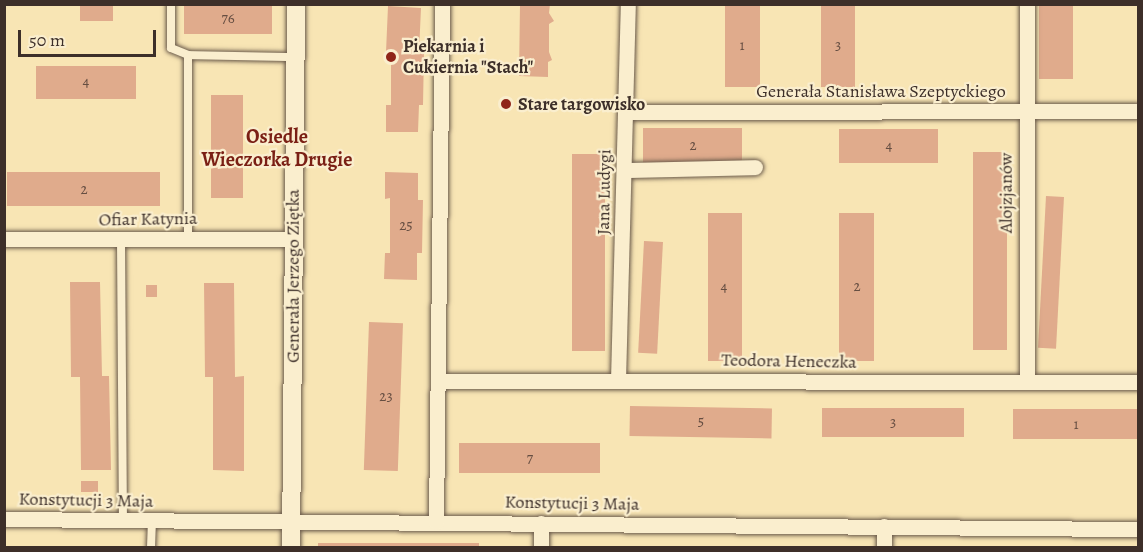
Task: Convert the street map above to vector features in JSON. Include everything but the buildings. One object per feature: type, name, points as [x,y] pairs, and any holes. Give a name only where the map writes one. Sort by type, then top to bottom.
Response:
[{"type":"street","name":"Generała Jerzego Ziętka","points":[[291,548],[296,4]]},
{"type":"street","points":[[436,522],[442,4]]},
{"type":"street","name":"Jana Ludygi","points":[[618,380],[628,4]]},
{"type":"street","name":"Alojzjanów","points":[[1027,4],[1025,110],[1027,382]]},
{"type":"street","name":"Generała Stanisława Szeptyckiego","points":[[625,112],[1136,111]]},
{"type":"street","points":[[625,170],[755,167]]},
{"type":"street","name":"Ofiar Katynia","points":[[4,239],[293,239]]},
{"type":"street","name":"Teodora Heneczka","points":[[438,381],[1138,382]]},
{"type":"street","name":"Konstytucji 3 Maja","points":[[4,519],[1138,529]]},
{"type":"street","points":[[541,523],[541,548]]},
{"type":"street","points":[[884,526],[884,548]]},
{"type":"lane","points":[[171,4],[171,48],[188,55],[295,57]]},
{"type":"lane","points":[[188,55],[188,238]]},
{"type":"lane","points":[[121,240],[123,521]]},
{"type":"lane","points":[[151,548],[152,520]]},
{"type":"place","name":"Piekarnia i Cukiernia \"Stach\"","points":[[391,57]]},
{"type":"place","name":"Stare targowisko","points":[[506,104]]},
{"type":"district","name":"Osiedle Wieczorka Drugie","points":[[277,148]]}]
